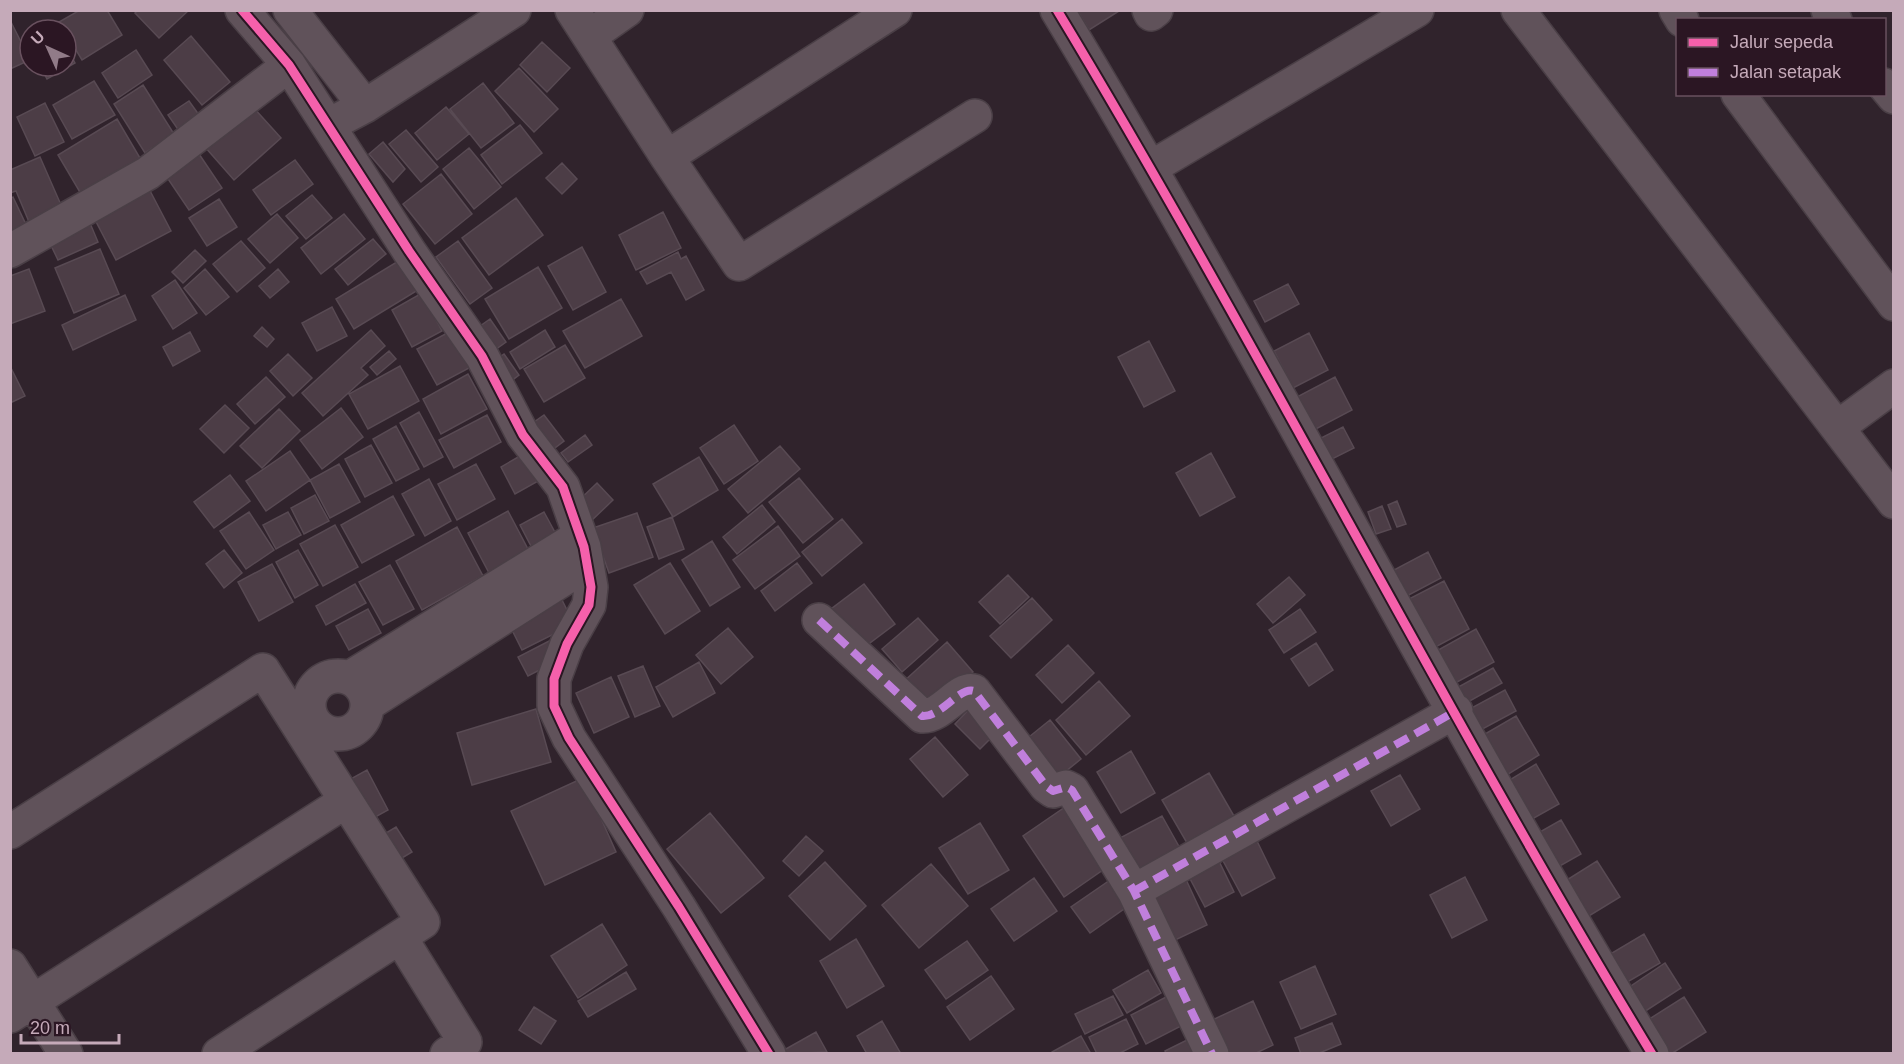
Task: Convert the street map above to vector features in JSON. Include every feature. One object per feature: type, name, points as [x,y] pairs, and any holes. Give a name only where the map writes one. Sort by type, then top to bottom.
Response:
[{"type":"street","points":[[290,10],[365,106]]},
{"type":"street","points":[[329,125],[365,106],[513,10]]},
{"type":"street","points":[[627,10],[581,23],[739,264],[975,116]]},
{"type":"street","points":[[667,157],[895,10]]},
{"type":"street","points":[[1057,10],[1152,167],[1450,714],[1559,901],[1652,1053]]},
{"type":"street","points":[[1149,10],[1151,14],[1156,10]]},
{"type":"street","points":[[1152,167],[1417,10]]},
{"type":"street","points":[[1518,10],[1893,502]]},
{"type":"street","points":[[244,11],[289,65],[410,251],[482,356],[523,435],[562,487],[584,550],[591,587],[590,605],[567,644],[555,679],[554,706],[568,738],[680,907],[769,1053]]},
{"type":"street","points":[[10,251],[148,173],[289,65]]},
{"type":"street","points":[[1739,96],[1893,304]]},
{"type":"street","points":[[1838,427],[1893,386]]},
{"type":"street","points":[[349,678],[584,550]]},
{"type":"street","points":[[322,743],[351,732],[360,725],[368,704],[584,550]]},
{"type":"street","points":[[819,620],[922,716],[929,716],[966,691],[971,689],[977,693],[1046,786],[1053,791],[1066,787],[1072,790],[1134,891],[1212,1053]]},
{"type":"street","points":[[10,832],[263,670],[295,695],[322,743],[346,801],[423,922],[219,1053]]},
{"type":"street","points":[[295,695],[326,678],[338,675],[358,683],[365,692],[368,704]]},
{"type":"street","points":[[1134,891],[1450,714]]},
{"type":"street","points":[[22,1009],[346,801]]},
{"type":"street","points":[[400,937],[465,1042],[447,1053]]},
{"type":"street","points":[[10,966],[22,1009],[66,1053]]},
{"type":"building","points":[[80,10],[107,10],[122,35],[82,60],[78,53],[78,18],[66,18]]},
{"type":"building","points":[[138,10],[189,10],[159,38],[135,13]]},
{"type":"building","points":[[1077,10],[1119,10],[1119,11],[1089,30]]},
{"type":"building","points":[[10,20],[18,36],[18,65],[10,69]]},
{"type":"building","points":[[191,36],[230,82],[202,105],[164,60]]},
{"type":"building","points":[[542,42],[570,68],[547,92],[520,65]]},
{"type":"building","points":[[136,50],[152,75],[118,98],[102,73]]},
{"type":"building","points":[[519,68],[558,109],[534,132],[495,91]]},
{"type":"building","points":[[94,81],[115,115],[72,139],[53,105]]},
{"type":"building","points":[[483,83],[514,123],[481,148],[450,109]]},
{"type":"building","points":[[143,85],[174,134],[145,153],[114,104]]},
{"type":"building","points":[[189,101],[207,126],[186,141],[168,115]]},
{"type":"building","points":[[45,103],[64,142],[35,156],[17,117]]},
{"type":"building","points":[[252,106],[281,138],[234,180],[205,147]]},
{"type":"building","points":[[446,107],[469,134],[437,160],[415,133]]},
{"type":"building","points":[[117,119],[140,158],[81,194],[58,155]]},
{"type":"building","points":[[520,125],[542,153],[502,184],[481,155]]},
{"type":"building","points":[[406,130],[438,167],[421,182],[389,144]]},
{"type":"building","points":[[383,142],[405,169],[393,182],[369,154]]},
{"type":"building","points":[[195,148],[222,188],[189,210],[162,170]]},
{"type":"building","points":[[469,148],[501,187],[474,209],[443,169]]},
{"type":"building","points":[[40,157],[65,214],[32,229],[16,191],[10,193],[10,170]]},
{"type":"building","points":[[295,160],[313,184],[271,215],[253,190]]},
{"type":"building","points":[[562,163],[577,179],[562,194],[546,178]]},
{"type":"building","points":[[441,174],[472,214],[435,244],[403,204]]},
{"type":"building","points":[[147,185],[171,231],[116,260],[92,214]]},
{"type":"building","points":[[312,195],[332,218],[306,239],[286,216]]},
{"type":"building","points":[[13,197],[30,233],[10,243],[10,199]]},
{"type":"building","points":[[516,198],[543,235],[489,275],[462,238]]},
{"type":"building","points":[[219,199],[237,227],[207,246],[189,218]]},
{"type":"building","points":[[663,212],[681,248],[636,270],[619,235]]},
{"type":"building","points":[[277,214],[298,238],[270,263],[248,239]]},
{"type":"building","points":[[344,214],[365,239],[321,274],[301,248]]},
{"type":"building","points":[[87,216],[98,242],[58,260],[46,235]]},
{"type":"building","points":[[373,239],[386,254],[348,285],[335,269]]},
{"type":"building","points":[[241,241],[265,268],[237,292],[213,264]]},
{"type":"building","points":[[458,241],[492,288],[470,304],[436,257]]},
{"type":"building","points":[[582,247],[606,292],[573,310],[548,266]]},
{"type":"building","points":[[100,249],[119,294],[74,313],[55,268]]},
{"type":"building","points":[[195,250],[206,261],[183,283],[172,272]]},
{"type":"building","points":[[678,252],[681,259],[686,256],[704,290],[686,300],[671,272],[647,284],[640,272]]},
{"type":"building","points":[[400,260],[418,290],[354,329],[336,299]]},
{"type":"building","points":[[538,267],[562,308],[509,339],[485,299]]},
{"type":"building","points":[[29,269],[45,311],[10,324],[10,276]]},
{"type":"building","points":[[205,269],[229,297],[206,315],[184,288]]},
{"type":"building","points":[[278,269],[289,282],[270,298],[259,286]]},
{"type":"building","points":[[175,280],[197,313],[173,329],[152,296]]},
{"type":"building","points":[[1288,284],[1299,304],[1265,322],[1254,301]]},
{"type":"building","points":[[422,293],[442,331],[412,347],[392,310]]},
{"type":"building","points":[[125,295],[136,320],[73,350],[62,325]]},
{"type":"building","points":[[621,299],[642,336],[585,368],[563,331]]},
{"type":"building","points":[[332,307],[347,336],[317,351],[302,323]]},
{"type":"building","points":[[490,319],[506,342],[492,352],[476,329]]},
{"type":"building","points":[[262,327],[274,339],[267,347],[254,336]]},
{"type":"building","points":[[371,330],[385,346],[361,368],[368,375],[323,416],[302,393]]},
{"type":"building","points":[[545,330],[555,347],[520,369],[510,352]]},
{"type":"building","points":[[451,331],[471,367],[437,385],[417,349]]},
{"type":"building","points":[[190,332],[200,351],[173,366],[163,347]]},
{"type":"building","points":[[1309,333],[1328,370],[1293,388],[1274,351]]},
{"type":"building","points":[[1149,341],[1175,391],[1144,407],[1118,357]]},
{"type":"building","points":[[565,345],[585,378],[544,402],[524,369]]},
{"type":"building","points":[[389,351],[396,359],[377,375],[370,367]]},
{"type":"building","points":[[288,354],[312,378],[293,396],[270,371]]},
{"type":"building","points":[[504,354],[519,375],[506,385],[490,364]]},
{"type":"building","points":[[10,366],[25,396],[10,403]]},
{"type":"building","points":[[400,366],[419,401],[368,429],[349,394]]},
{"type":"building","points":[[468,374],[487,409],[441,434],[423,399]]},
{"type":"building","points":[[266,377],[285,397],[255,424],[237,404]]},
{"type":"building","points":[[1335,377],[1352,410],[1312,431],[1295,398]]},
{"type":"building","points":[[225,405],[249,428],[224,453],[200,429]]},
{"type":"building","points":[[341,408],[363,437],[322,469],[300,440]]},
{"type":"building","points":[[279,409],[300,431],[262,468],[240,446]]},
{"type":"building","points":[[419,412],[443,457],[424,467],[400,423]]},
{"type":"building","points":[[487,415],[501,442],[454,468],[439,440]]},
{"type":"building","points":[[544,415],[564,441],[547,454],[527,427]]},
{"type":"building","points":[[734,425],[758,461],[724,484],[700,448]]},
{"type":"building","points":[[396,426],[419,469],[396,481],[373,439]]},
{"type":"building","points":[[1343,427],[1354,448],[1326,462],[1315,441]]},
{"type":"building","points":[[585,435],[592,445],[568,462],[561,453]]},
{"type":"building","points":[[371,445],[392,483],[365,497],[345,459]]},
{"type":"building","points":[[780,446],[800,469],[748,513],[728,489]]},
{"type":"building","points":[[290,451],[310,480],[266,511],[246,481]]},
{"type":"building","points":[[525,453],[540,480],[515,494],[501,467]]},
{"type":"building","points":[[1211,453],[1235,497],[1200,516],[1176,473]]},
{"type":"building","points":[[699,457],[718,490],[673,517],[653,484]]},
{"type":"building","points":[[339,464],[360,502],[330,518],[310,480]]},
{"type":"building","points":[[476,464],[495,499],[457,520],[438,484]]},
{"type":"building","points":[[230,475],[250,501],[214,528],[194,502]]},
{"type":"building","points":[[799,478],[833,519],[803,543],[769,502]]},
{"type":"building","points":[[429,479],[451,521],[425,536],[402,494]]},
{"type":"building","points":[[597,483],[613,500],[589,523],[573,506]]},
{"type":"building","points":[[315,495],[329,521],[304,534],[291,508]]},
{"type":"building","points":[[393,496],[414,535],[362,563],[341,525]]},
{"type":"building","points":[[1397,501],[1406,524],[1397,527],[1388,505]]},
{"type":"building","points":[[762,505],[775,522],[737,554],[723,537]]},
{"type":"building","points":[[1382,506],[1391,529],[1376,534],[1368,512]]},
{"type":"building","points":[[508,511],[529,551],[489,573],[468,533]]},
{"type":"building","points":[[249,512],[274,550],[246,569],[220,531]]},
{"type":"building","points":[[288,512],[301,535],[276,549],[263,525]]},
{"type":"building","points":[[544,512],[557,536],[533,550],[520,525]]},
{"type":"building","points":[[637,513],[653,557],[609,573],[593,528]]},
{"type":"building","points":[[672,517],[684,549],[659,559],[647,527]]},
{"type":"building","points":[[842,519],[862,543],[822,576],[802,552]]},
{"type":"building","points":[[335,525],[358,567],[323,586],[300,544]]},
{"type":"building","points":[[778,526],[800,556],[755,589],[733,560]]},
{"type":"building","points":[[457,527],[483,576],[422,610],[396,561]]},
{"type":"building","points":[[712,541],[740,587],[710,606],[682,560]]},
{"type":"building","points":[[224,550],[242,573],[224,588],[206,564]]},
{"type":"building","points":[[298,550],[318,585],[295,598],[276,562]]},
{"type":"building","points":[[1428,552],[1441,578],[1405,597],[1392,571]]},
{"type":"building","points":[[670,563],[700,611],[665,634],[634,585]]},
{"type":"building","points":[[797,563],[812,583],[775,611],[761,591]]},
{"type":"building","points":[[272,564],[293,602],[259,621],[238,582]]},
{"type":"building","points":[[390,565],[414,609],[383,625],[359,582]]},
{"type":"building","points":[[1008,575],[1029,597],[1000,624],[979,602]]},
{"type":"building","points":[[1289,577],[1305,595],[1273,623],[1257,604]]},
{"type":"building","points":[[1444,581],[1469,629],[1428,651],[1403,602]]},
{"type":"building","points":[[355,584],[366,603],[326,625],[316,606]]},
{"type":"building","points":[[864,584],[895,624],[862,649],[831,609]]},
{"type":"building","points":[[557,590],[574,624],[522,650],[505,616]]},
{"type":"building","points":[[1032,598],[1052,620],[1011,658],[990,636]]},
{"type":"building","points":[[368,609],[381,633],[349,650],[336,626]]},
{"type":"building","points":[[1300,609],[1316,632],[1284,653],[1269,630]]},
{"type":"building","points":[[918,618],[938,640],[902,672],[882,649]]},
{"type":"building","points":[[728,628],[753,657],[721,684],[696,655]]},
{"type":"building","points":[[1476,629],[1494,662],[1448,687],[1431,654]]},
{"type":"building","points":[[551,640],[561,659],[528,676],[518,657]]},
{"type":"building","points":[[947,642],[973,672],[929,711],[903,682]]},
{"type":"building","points":[[1316,643],[1333,670],[1309,686],[1291,659]]},
{"type":"building","points":[[1068,645],[1094,673],[1062,703],[1036,675]]},
{"type":"building","points":[[699,662],[715,693],[673,717],[656,687]]},
{"type":"building","points":[[643,666],[660,706],[635,717],[618,676]]},
{"type":"building","points":[[1493,668],[1502,683],[1459,707],[1451,691]]},
{"type":"building","points":[[611,677],[629,717],[594,733],[576,693]]},
{"type":"building","points":[[1099,681],[1130,716],[1086,755],[1056,720]]},
{"type":"building","points":[[1505,690],[1516,711],[1475,733],[1464,712]]},
{"type":"building","points":[[976,702],[1001,728],[980,749],[955,724]]},
{"type":"building","points":[[536,709],[551,762],[472,785],[457,733]]},
{"type":"building","points":[[1516,716],[1539,755],[1502,778],[1478,738]]},
{"type":"building","points":[[1050,720],[1081,759],[1050,784],[1019,745]]},
{"type":"building","points":[[935,737],[968,775],[943,797],[910,759]]},
{"type":"building","points":[[1131,751],[1155,793],[1121,813],[1097,772]]},
{"type":"building","points":[[1536,764],[1559,804],[1525,823],[1503,784]]},
{"type":"building","points":[[367,770],[388,810],[368,821],[347,781]]},
{"type":"building","points":[[1209,773],[1234,816],[1187,843],[1162,800]]},
{"type":"building","points":[[1400,775],[1420,809],[1391,826],[1371,791]]},
{"type":"building","points":[[583,778],[616,852],[545,885],[511,811]]},
{"type":"building","points":[[1068,805],[1110,865],[1064,897],[1023,836]]},
{"type":"building","points":[[710,813],[764,878],[721,913],[667,849]]},
{"type":"building","points":[[1162,816],[1186,859],[1142,883],[1118,839]]},
{"type":"building","points":[[1561,820],[1581,854],[1551,871],[1531,837]]},
{"type":"building","points":[[980,823],[1009,870],[968,894],[939,848]]},
{"type":"building","points":[[396,827],[412,852],[397,861],[381,836]]},
{"type":"building","points":[[806,836],[823,851],[799,876],[783,861]]},
{"type":"building","points":[[1256,839],[1275,878],[1242,896],[1221,857]]},
{"type":"building","points":[[1217,857],[1234,892],[1205,907],[1187,873]]},
{"type":"building","points":[[1597,861],[1620,897],[1584,919],[1562,883]]},
{"type":"building","points":[[825,862],[866,906],[830,940],[789,896]]},
{"type":"building","points":[[931,864],[968,906],[919,948],[882,905]]},
{"type":"building","points":[[1183,873],[1207,925],[1173,941],[1148,889]]},
{"type":"building","points":[[1465,877],[1487,920],[1452,938],[1430,895]]},
{"type":"building","points":[[1034,878],[1057,911],[1014,941],[991,909]]},
{"type":"building","points":[[1113,878],[1131,904],[1090,933],[1071,907]]},
{"type":"building","points":[[602,924],[627,965],[578,998],[551,956]]},
{"type":"building","points":[[1644,934],[1660,963],[1624,984],[1607,956]]},
{"type":"building","points":[[856,939],[884,986],[847,1008],[820,961]]},
{"type":"building","points":[[967,941],[988,970],[946,999],[925,970]]},
{"type":"building","points":[[1665,963],[1681,988],[1641,1014],[1625,990]]},
{"type":"building","points":[[1315,966],[1336,1014],[1301,1029],[1280,982]]},
{"type":"building","points":[[1148,970],[1161,993],[1127,1013],[1113,990]]},
{"type":"building","points":[[626,972],[636,989],[588,1017],[578,1001]]},
{"type":"building","points":[[991,976],[1014,1009],[970,1040],[947,1007]]},
{"type":"building","points":[[1113,996],[1123,1015],[1085,1034],[1075,1014]]},
{"type":"building","points":[[1168,996],[1183,1025],[1146,1044],[1131,1015]]},
{"type":"building","points":[[1684,997],[1706,1032],[1671,1054],[1662,1054],[1643,1023]]},
{"type":"building","points":[[1253,1001],[1273,1045],[1254,1054],[1222,1054],[1208,1022]]},
{"type":"building","points":[[534,1007],[556,1021],[541,1044],[519,1030]]},
{"type":"building","points":[[1126,1019],[1138,1044],[1118,1054],[1097,1054],[1089,1037]]},
{"type":"building","points":[[882,1021],[901,1054],[867,1054],[857,1036]]},
{"type":"building","points":[[1332,1023],[1341,1044],[1317,1054],[1301,1054],[1295,1038]]},
{"type":"building","points":[[816,1032],[827,1052],[777,1054]]},
{"type":"building","points":[[1081,1036],[1091,1054],[1052,1054],[1052,1052]]},
{"type":"building","points":[[1191,1038],[1199,1054],[1166,1054],[1165,1051]]},
{"type":"marked path","points":[[819,620],[922,716],[936,712],[963,693],[974,691],[1046,786],[1053,791],[1066,787],[1072,790],[1134,891],[1212,1054]]},
{"type":"marked path","points":[[1134,891],[1456,711]]},
{"type":"cycle path","points":[[242,10],[289,65],[409,251],[482,356],[523,435],[563,487],[584,547],[591,587],[589,605],[567,644],[554,679],[554,706],[569,738],[679,907],[769,1054]]},
{"type":"cycle path","points":[[1057,10],[1208,270],[1500,795],[1652,1054]]}]
